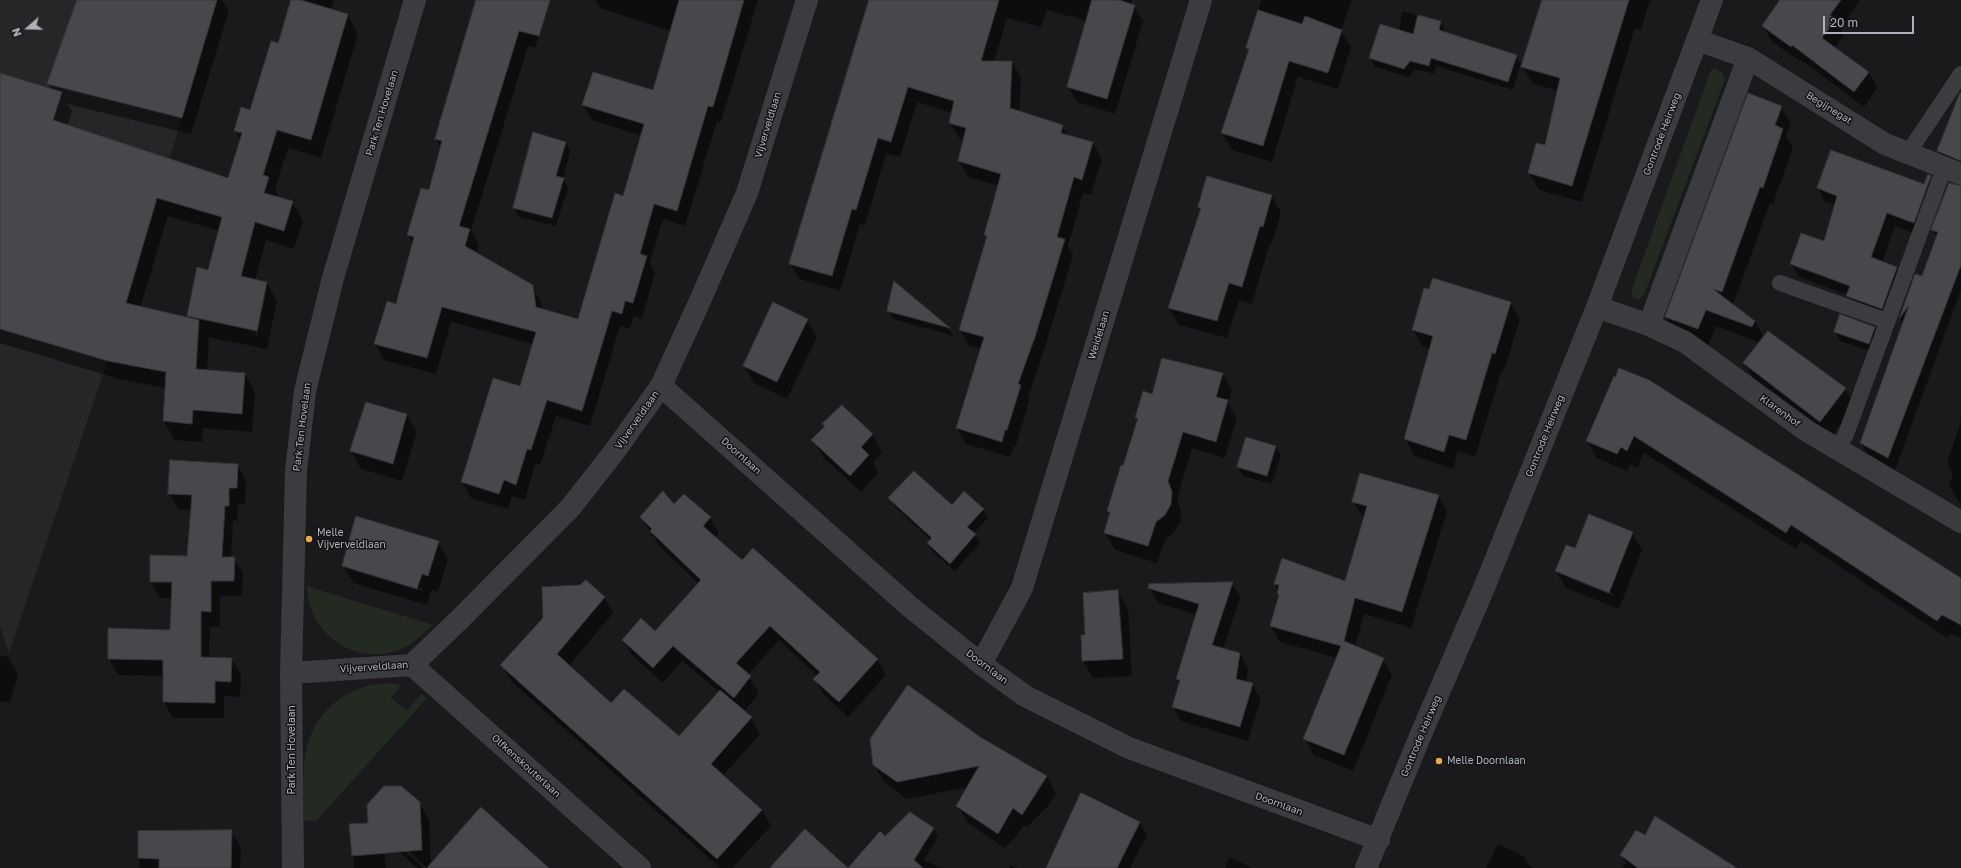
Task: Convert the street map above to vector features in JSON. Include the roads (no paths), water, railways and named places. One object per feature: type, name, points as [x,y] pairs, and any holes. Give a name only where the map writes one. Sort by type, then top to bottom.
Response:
[{"type":"street","name":"Park Ten Hovelaan","points":[[293,868],[291,674],[296,471],[305,391],[332,278],[415,0]]},
{"type":"street","name":"Vijverveldlaan","points":[[291,674],[412,664],[460,619],[572,507],[614,452],[661,386],[747,193],[807,0]]},
{"type":"street","name":"Weidelaan","points":[[981,664],[1022,588],[1200,0]]},
{"type":"street","name":"Gontrode Heirweg","points":[[1366,868],[1379,840],[1421,734],[1484,588],[1597,307],[1712,0]]},
{"type":"street","name":"Begijnegat","points":[[1698,40],[1748,58],[1885,144],[1953,171]]},
{"type":"street","points":[[1649,326],[1748,58]]},
{"type":"street","name":"Klarenhof","points":[[1597,307],[1649,326],[1685,342],[1807,431],[1961,522]]},
{"type":"street","name":"Doornlaan","points":[[661,386],[909,606],[981,664],[1025,696],[1129,748],[1379,840]]},
{"type":"street","name":"Olfkenskouterlaan","points":[[412,664],[640,868]]},
{"type":"lane","points":[[1908,153],[1961,74]]},
{"type":"lane","points":[[1838,449],[1846,434],[1887,321],[1953,171]]},
{"type":"lane","points":[[1780,283],[1887,321]]},
{"type":"place","name":"Melle Vijverveldlaan","points":[[309,539]]},
{"type":"place","name":"Melle Doornlaan","points":[[1439,761]]}]
